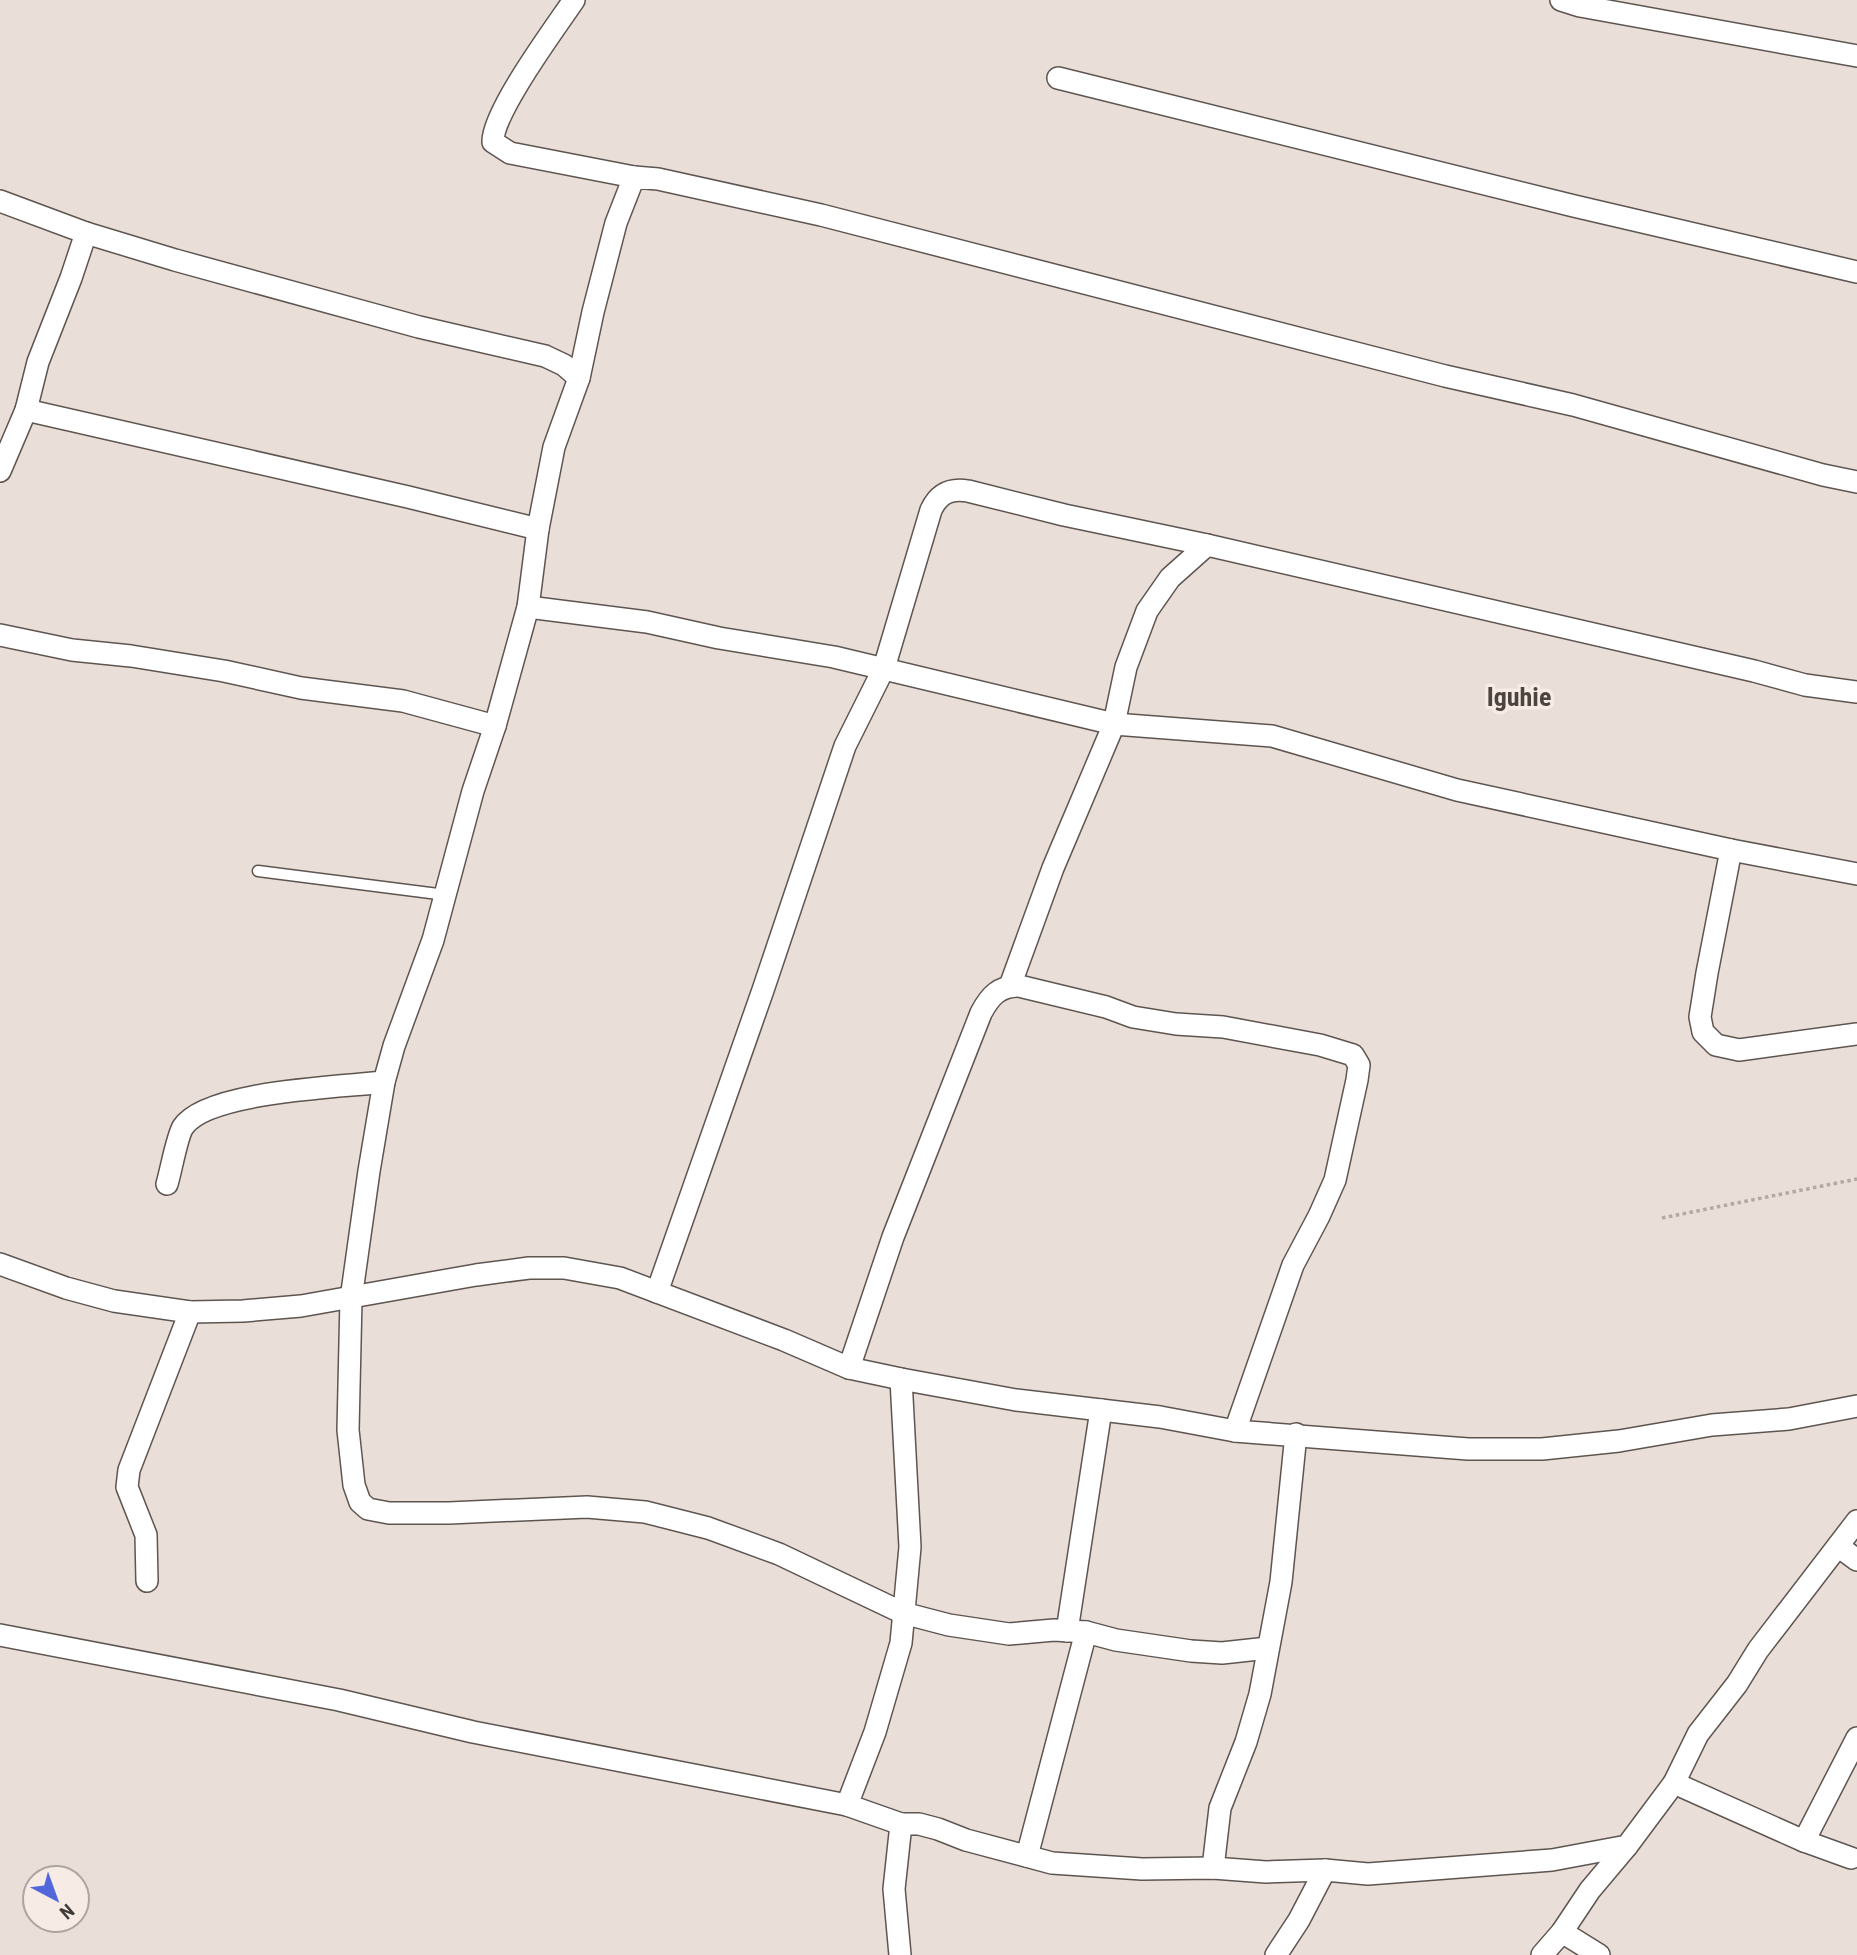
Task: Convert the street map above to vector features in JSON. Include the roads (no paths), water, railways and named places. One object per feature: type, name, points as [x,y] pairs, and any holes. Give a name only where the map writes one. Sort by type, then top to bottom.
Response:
[{"type":"street","points":[[574,0],[501,111],[493,132],[493,142],[510,153],[634,177],[659,179],[821,215],[1432,372],[1573,405],[1823,475],[1857,482]]},
{"type":"street","points":[[1561,0],[1580,6],[1857,57]]},
{"type":"street","points":[[1058,78],[1574,206],[1857,272]]},
{"type":"street","points":[[634,177],[616,222],[579,378],[554,447],[538,529],[528,607],[433,940],[394,1046],[384,1082],[351,1298],[348,1430],[354,1485],[360,1503],[368,1509],[389,1513],[449,1514],[587,1507],[645,1512],[708,1528],[779,1554],[903,1613],[948,1625],[1010,1634],[1077,1631],[1116,1640],[1191,1651],[1222,1653],[1268,1648]]},
{"type":"street","points":[[0,201],[86,233],[419,327],[545,356],[564,365],[579,378]]},
{"type":"street","points":[[0,471],[26,411],[38,362],[86,233]]},
{"type":"street","points":[[26,411],[538,529]]},
{"type":"street","points":[[657,1292],[845,746],[884,668],[931,510],[938,498],[948,491],[968,491],[1064,515],[1207,545],[1805,685],[1857,692]]},
{"type":"street","points":[[1010,986],[1053,868],[1114,724],[1126,667],[1147,611],[1170,578],[1207,545]]},
{"type":"street","points":[[528,607],[647,622],[884,668],[1114,724],[1272,736],[1457,790],[1731,850],[1857,874]]},
{"type":"street","points":[[0,635],[72,650],[131,656],[224,671],[301,688],[403,701],[495,726]]},
{"type":"street","points":[[1731,850],[1705,984],[1700,1017],[1703,1032],[1716,1045],[1739,1050],[1857,1034]]},
{"type":"street","points":[[849,1368],[893,1237],[978,1020],[994,993],[1010,986],[1070,997],[1133,1017],[1223,1027],[1320,1045],[1347,1053],[1357,1060],[1357,1080],[1335,1180],[1293,1265],[1235,1431]]},
{"type":"street","points":[[167,1184],[183,1126],[211,1107],[264,1093],[384,1082]]},
{"type":"street","points":[[0,1264],[66,1288],[114,1301],[190,1312],[301,1306],[529,1268],[591,1271],[620,1278],[784,1339],[849,1368],[901,1380],[1016,1400],[1160,1417],[1235,1431],[1468,1449],[1542,1449],[1619,1441],[1712,1425],[1789,1419],[1857,1406]]},
{"type":"street","points":[[147,1581],[146,1535],[127,1487],[129,1470],[190,1312]]},
{"type":"street","points":[[847,1805],[869,1750],[901,1643],[911,1547],[901,1380]]},
{"type":"street","points":[[1027,1856],[1077,1631],[1101,1410]]},
{"type":"street","points":[[1213,1868],[1220,1808],[1253,1721],[1281,1583],[1296,1434]]},
{"type":"street","points":[[1542,1955],[1674,1783],[1698,1734],[1737,1684],[1758,1650],[1857,1521]]},
{"type":"street","points":[[1839,1546],[1857,1560]]},
{"type":"street","points":[[0,1635],[340,1700],[473,1732],[847,1805],[901,1824],[919,1824],[966,1840],[1052,1863],[1142,1869],[1213,1868],[1266,1872],[1325,1870],[1368,1874],[1552,1860],[1627,1846]]},
{"type":"street","points":[[1804,1841],[1857,1738]]},
{"type":"street","points":[[1674,1783],[1804,1841],[1851,1858]]},
{"type":"street","points":[[900,1955],[894,1889],[901,1824]]},
{"type":"street","points":[[1276,1955],[1299,1920],[1325,1870]]},
{"type":"street","points":[[1562,1932],[1599,1955]]},
{"type":"lane","points":[[258,871],[446,895]]},
{"type":"district","name":"Iguhie","points":[[1519,697]]}]
